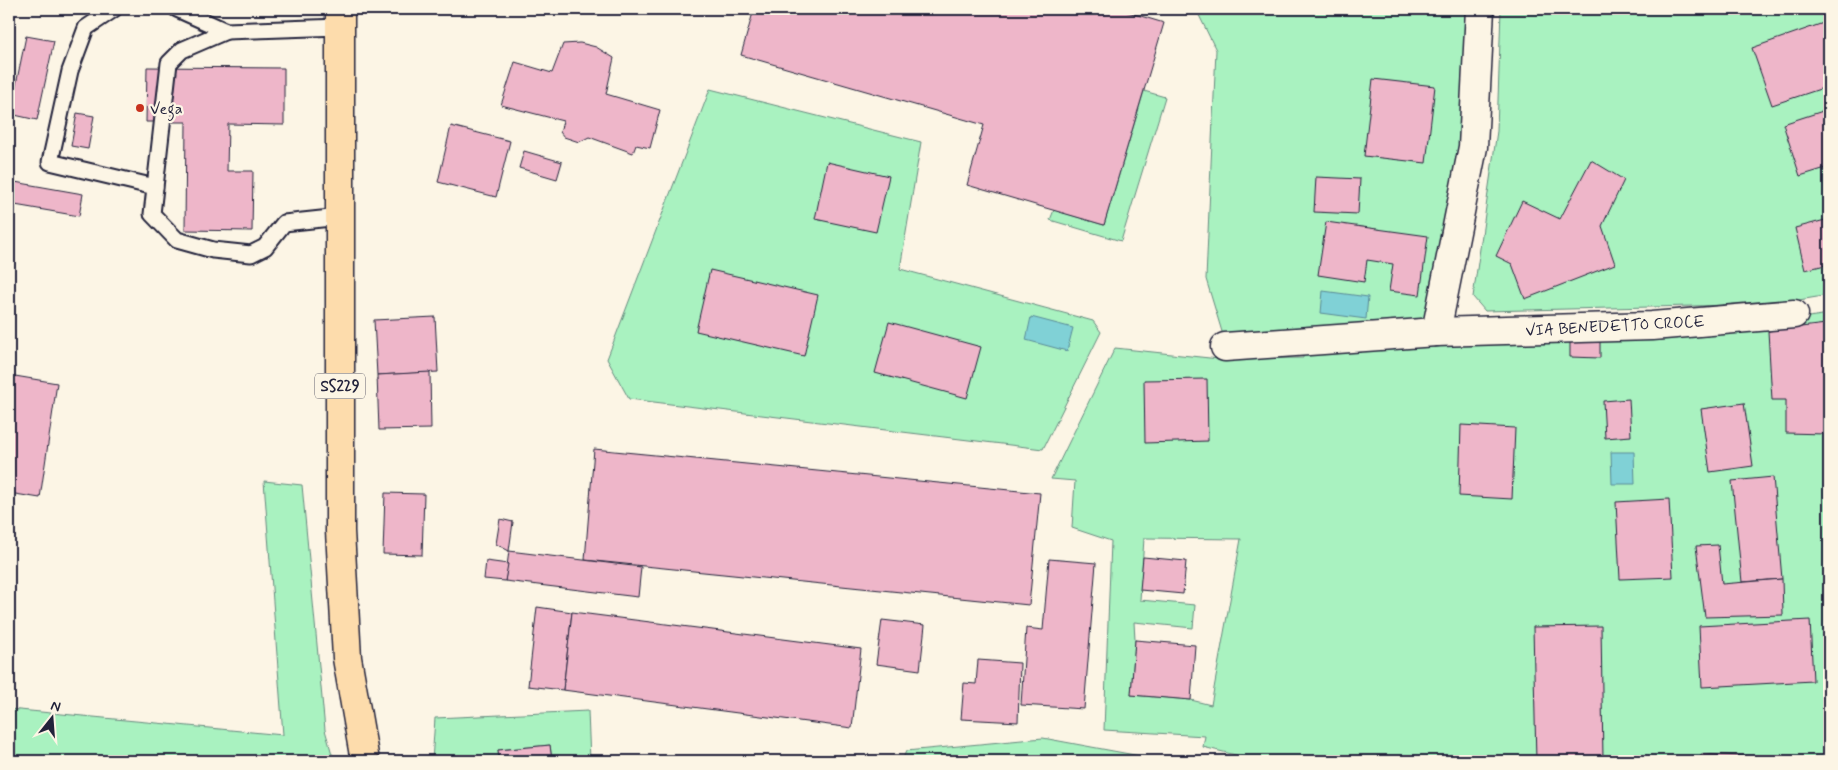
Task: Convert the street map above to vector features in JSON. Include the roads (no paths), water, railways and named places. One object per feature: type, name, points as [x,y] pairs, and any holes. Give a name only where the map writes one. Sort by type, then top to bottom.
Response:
[{"type":"main road","name":"SS229","points":[[340,18],[340,531],[347,658],[365,761]]},
{"type":"street","points":[[1436,332],[1473,147],[1480,9]]},
{"type":"street","name":"VIA BENEDETTO CROCE","points":[[1225,346],[1436,332],[1652,326],[1794,314]]},
{"type":"lane","points":[[114,9],[86,28],[70,71],[50,162],[155,187]]},
{"type":"lane","points":[[177,9],[226,31]]},
{"type":"lane","points":[[340,18],[226,31],[182,50],[169,63],[152,214],[177,240],[213,250],[251,254],[265,247],[284,223],[340,217]]},
{"type":"water","points":[[1323,291],[1368,297],[1366,319],[1321,313]]},
{"type":"water","points":[[1031,317],[1073,328],[1067,351],[1026,340]]},
{"type":"water","points":[[1611,452],[1634,452],[1635,484],[1612,484]]},
{"type":"place","name":"Vega","points":[[140,108]]}]
